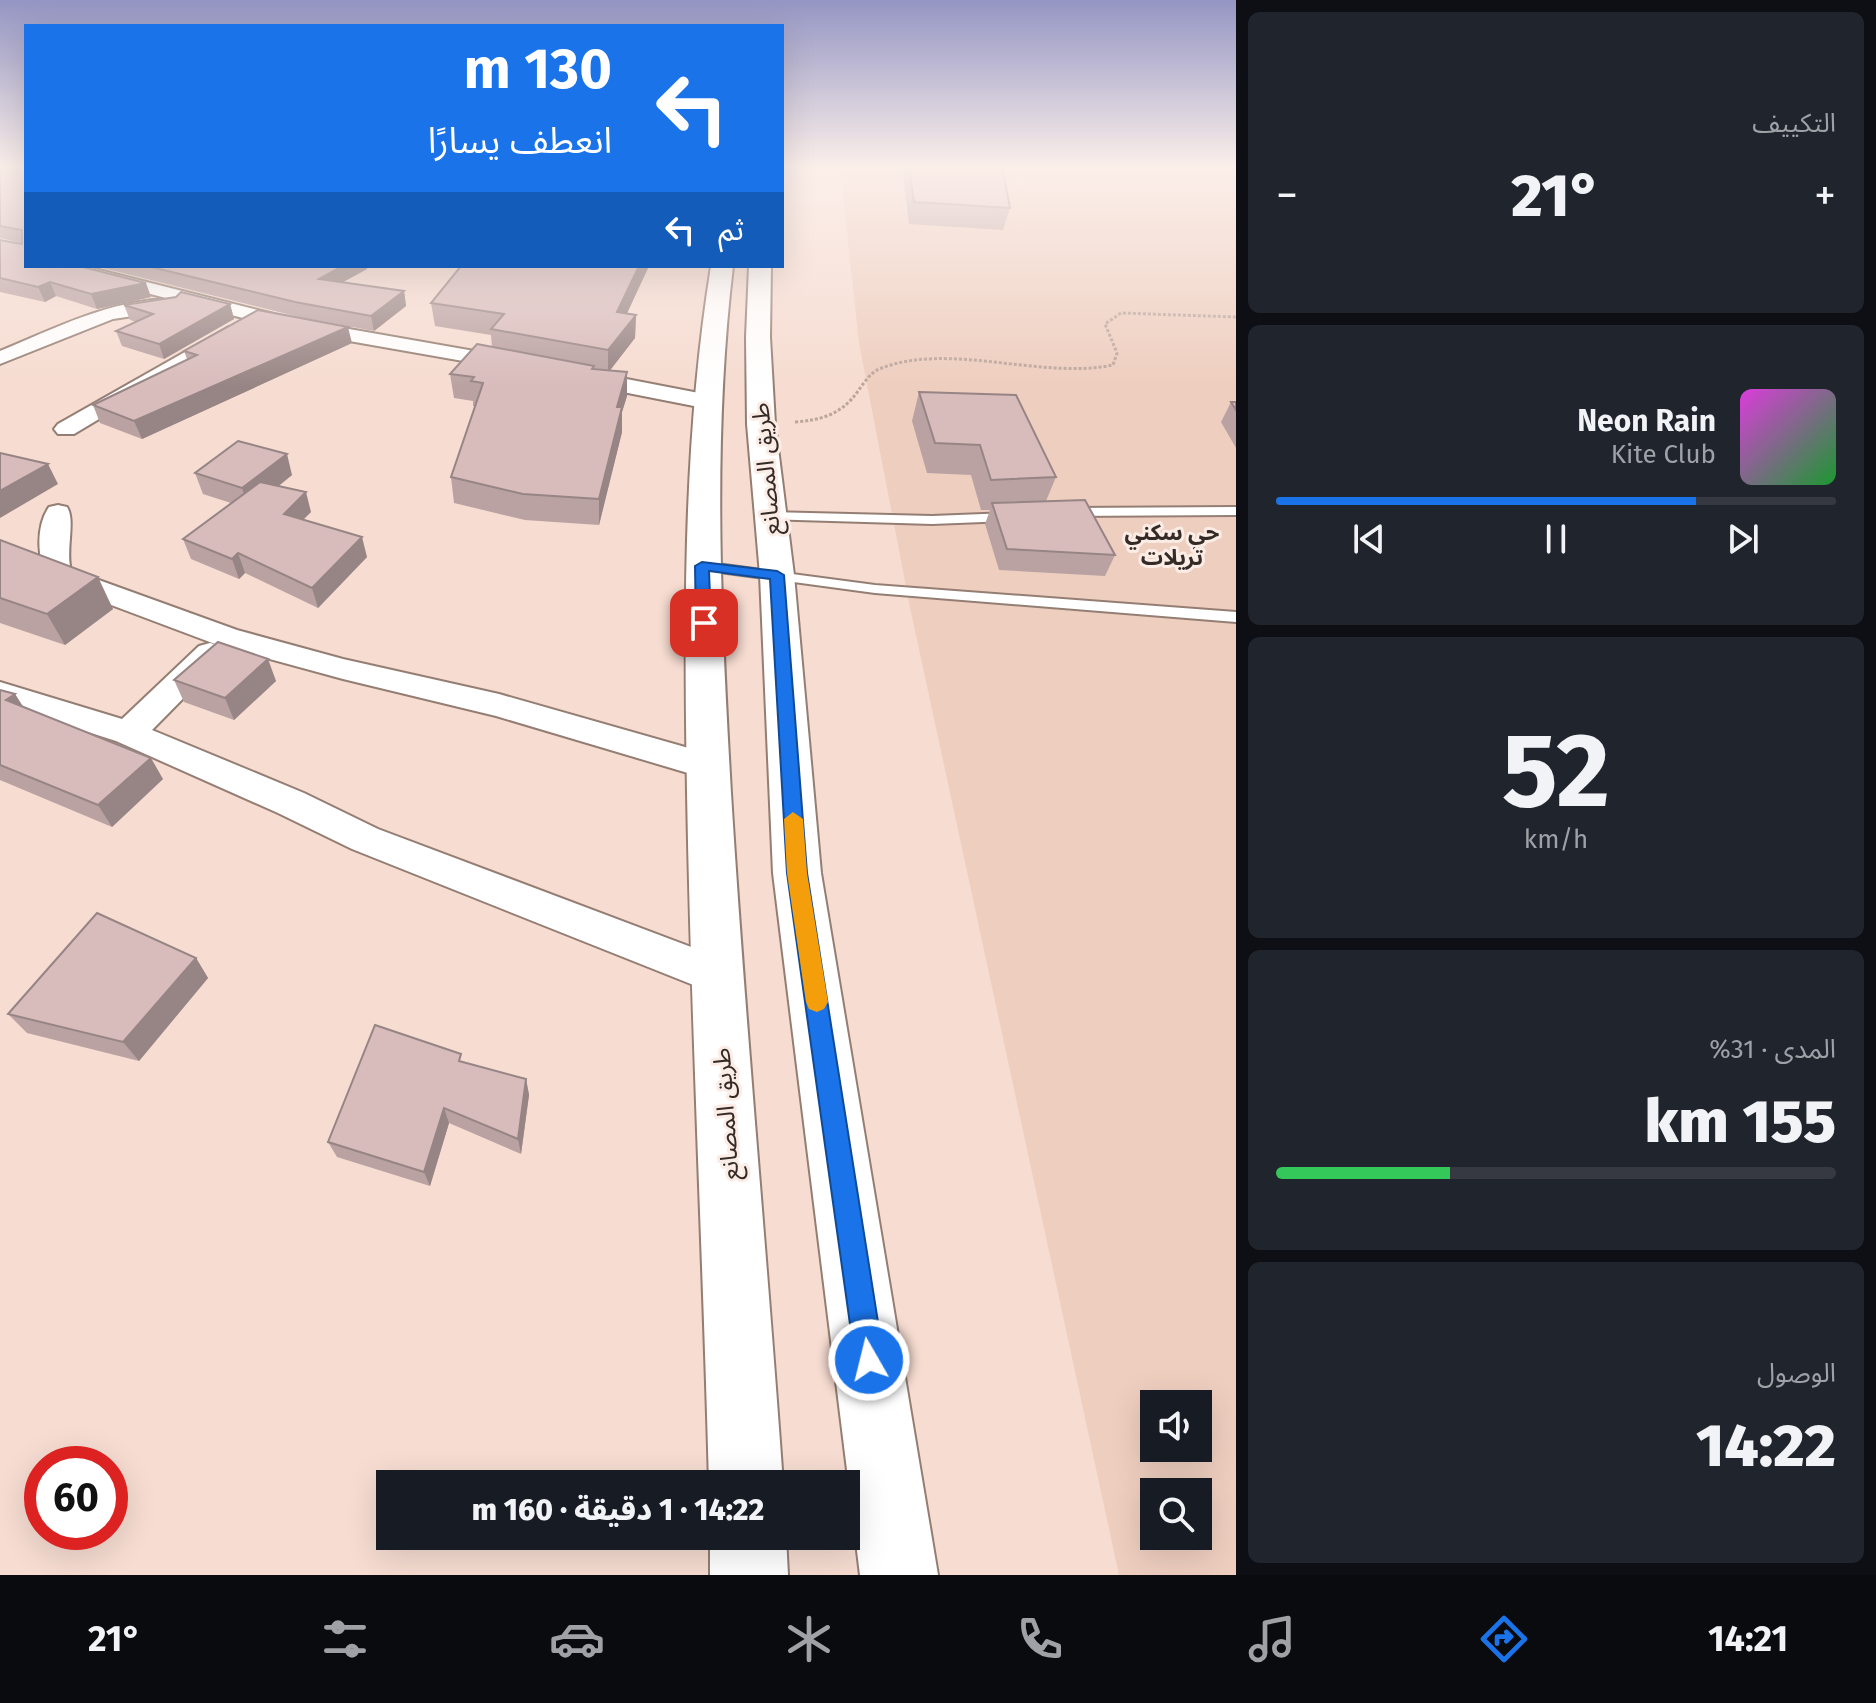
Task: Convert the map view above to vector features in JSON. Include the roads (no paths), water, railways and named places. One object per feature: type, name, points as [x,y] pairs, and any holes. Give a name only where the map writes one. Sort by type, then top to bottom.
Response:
[{"type":"main road","name":"طريق المصانع","points":[[722,268],[704,401],[702,566],[716,975],[736,1268],[745,1470]]},
{"type":"main road","name":"طريق المصانع","points":[[760,268],[758,337],[761,424],[777,575],[797,873],[899,1575]]},
{"type":"main road","points":[[748,1550],[749,1575]]},
{"type":"street","points":[[69,268],[258,317],[528,367]]},
{"type":"street","points":[[118,282],[145,268]]},
{"type":"street","points":[[0,358],[138,306],[230,309]]},
{"type":"street","points":[[66,429],[258,317]]},
{"type":"street","points":[[557,372],[704,401]]},
{"type":"street","points":[[58,513],[54,549],[55,569],[60,576],[226,637],[343,669],[499,705],[708,766]]},
{"type":"street","points":[[128,733],[226,637]]},
{"type":"street","points":[[0,693],[128,733],[291,803],[365,839],[716,975]]},
{"type":"lane","points":[[1054,513],[1236,511]]},
{"type":"lane","points":[[769,516],[920,520],[1018,516]]},
{"type":"lane","points":[[702,566],[951,596],[1236,617]]},
{"type":"district","name":"حي سكني تريلات","points":[[1172,544]]}]
